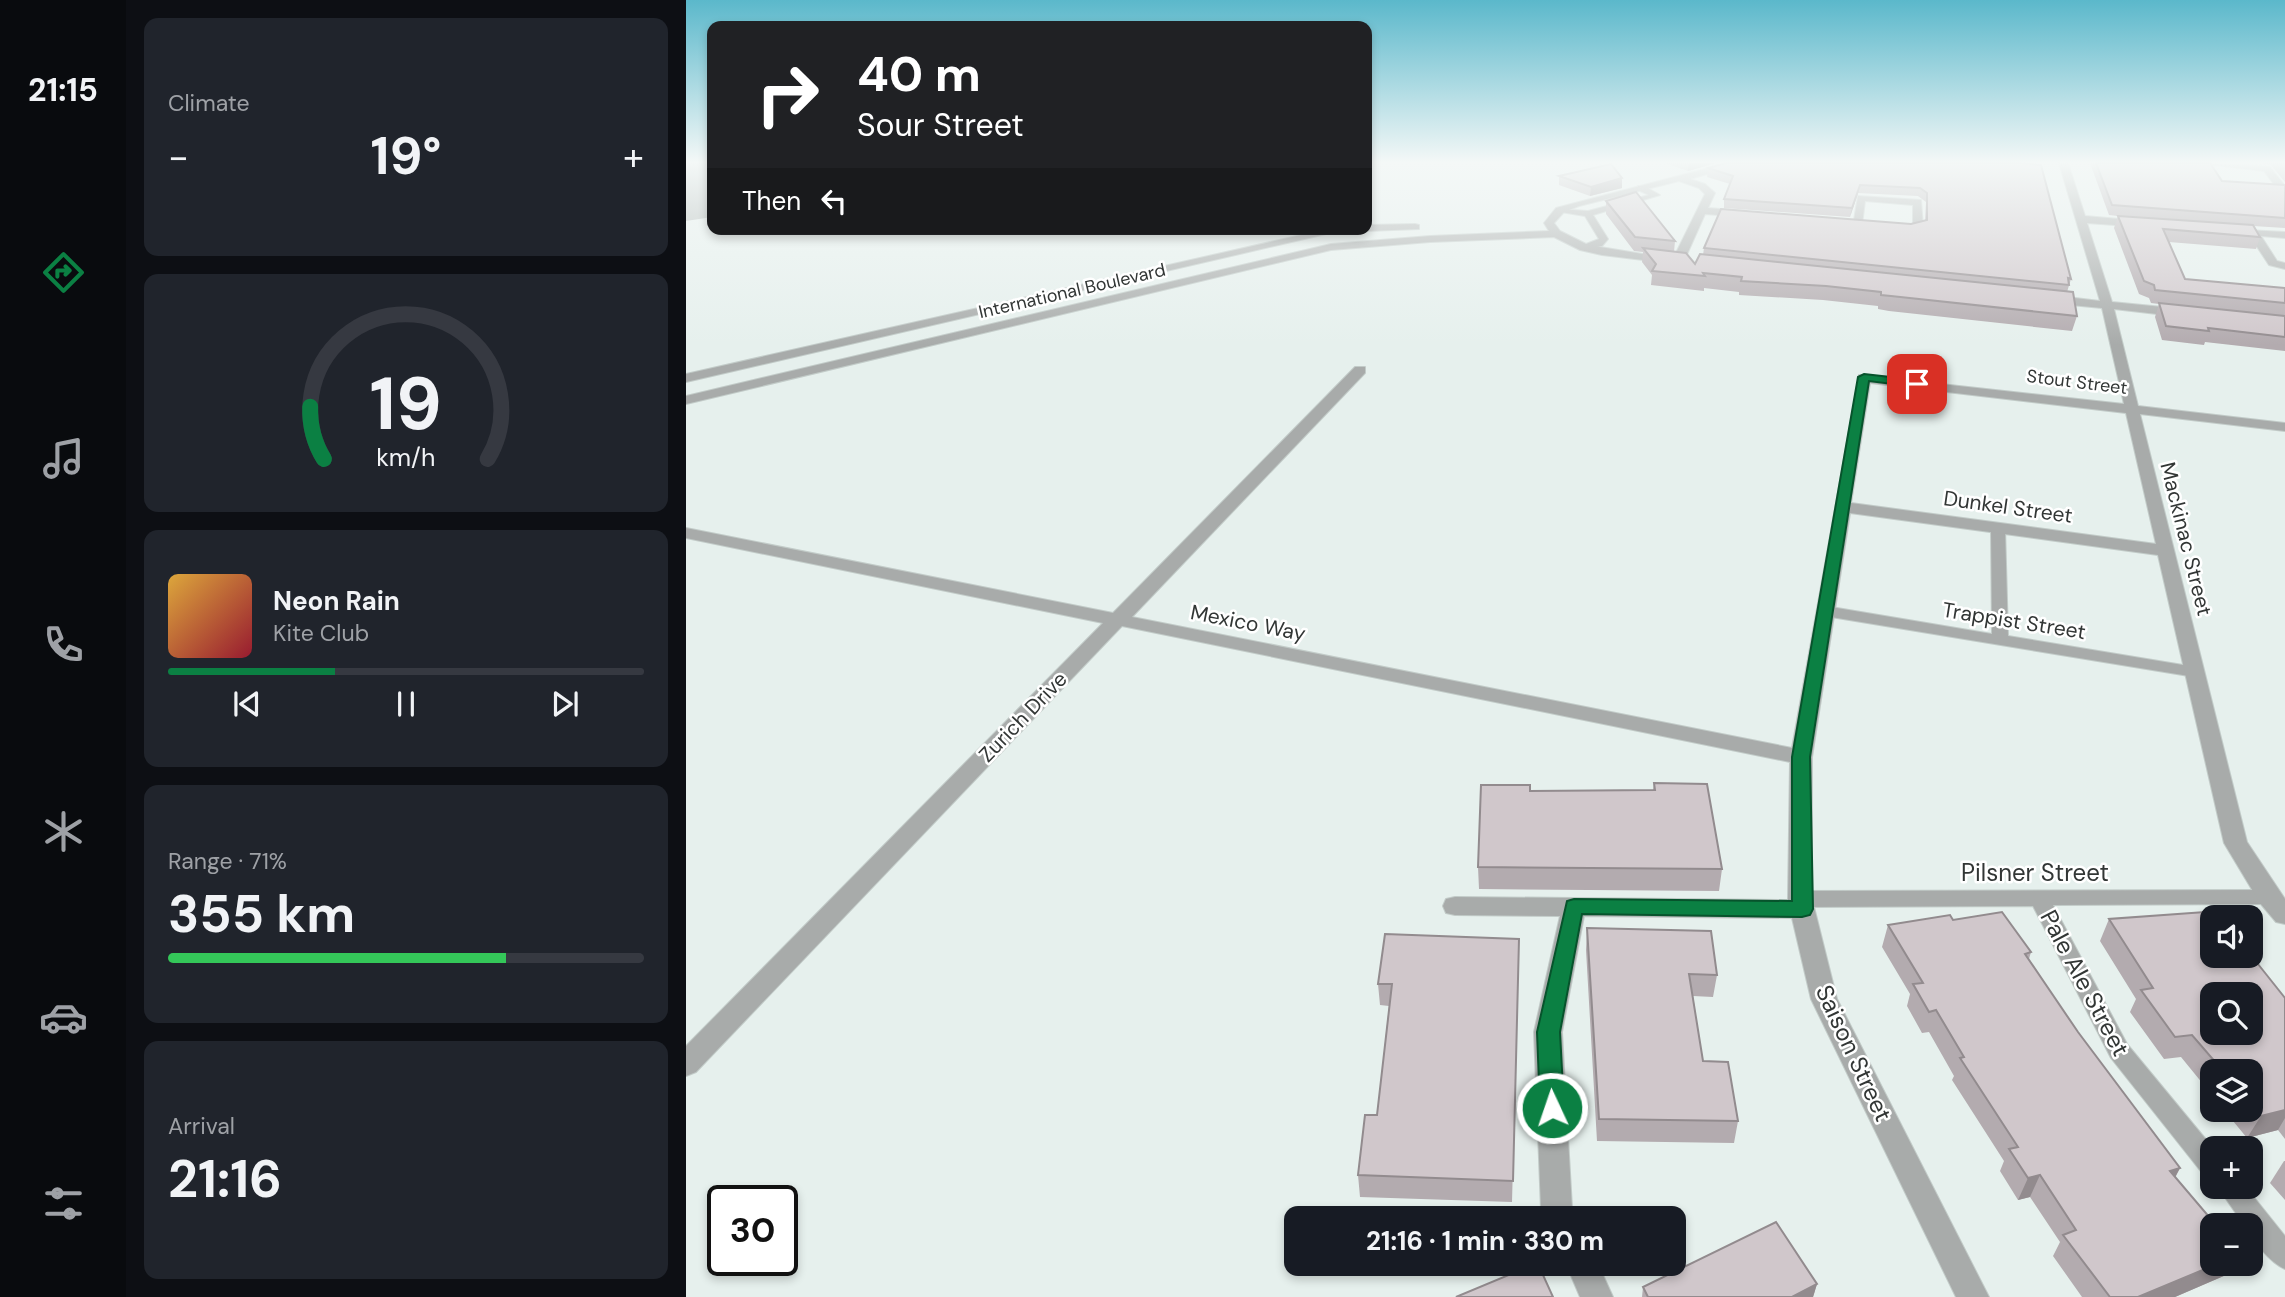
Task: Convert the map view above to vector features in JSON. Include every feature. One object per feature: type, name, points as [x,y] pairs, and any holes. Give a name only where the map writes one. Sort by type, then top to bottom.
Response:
[{"type":"street","points":[[1551,229],[1553,224]]},
{"type":"street","points":[[1678,261],[1696,224]]},
{"type":"street","points":[[1851,224],[1870,225]]},
{"type":"street","points":[[1883,226],[1918,227],[1918,224]]},
{"type":"street","name":"Mackinac Street","points":[[2081,224],[2107,305],[2236,843],[2269,897],[2285,915]]},
{"type":"street","points":[[2140,224],[2160,225]]},
{"type":"street","points":[[1372,229],[1551,229],[1584,248],[1692,262]]},
{"type":"street","name":"International Boulevard","points":[[686,400],[1331,247],[1551,229]]},
{"type":"street","points":[[2213,229],[2285,235]]},
{"type":"street","points":[[2253,232],[2273,263],[2285,266]]},
{"type":"street","name":"International Boulevard","points":[[686,377],[1316,235]]},
{"type":"street","points":[[2038,298],[2203,315]]},
{"type":"street","name":"Zurich Drive","points":[[686,1063],[1360,370]]},
{"type":"street","name":"Stout Street","points":[[1864,377],[2285,427]]},
{"type":"street","name":"Saison Street","points":[[1864,377],[1801,757],[1801,904],[1824,999],[1973,1297]]},
{"type":"street","name":"Dunkel Street","points":[[1844,507],[2166,551]]},
{"type":"street","name":"Mexico Way","points":[[686,533],[1801,757]]},
{"type":"street","points":[[1455,906],[1801,904]]},
{"type":"street","points":[[1558,1206],[1548,1032],[1574,907]]},
{"type":"street","points":[[1587,1276],[1597,1297]]},
{"type":"lane","points":[[1584,248],[1599,244],[1604,239],[1594,224]]},
{"type":"lane","points":[[1998,528],[2000,640]]},
{"type":"lane","name":"Trappist Street","points":[[1825,611],[2195,672]]},
{"type":"lane","name":"Pilsner Street","points":[[1801,904],[2039,898],[2269,897]]},
{"type":"lane","name":"Pale Ale Street","points":[[2039,898],[2119,1051],[2200,1151]]},
{"type":"lane","points":[[2239,1199],[2285,1256]]},
{"type":"building","points":[[1624,224],[1661,224],[1675,241],[1635,237]]},
{"type":"building","points":[[1715,224],[2056,224],[2071,279],[2068,278],[2069,285],[1704,248]]},
{"type":"building","points":[[2121,224],[2253,225],[2260,237],[2163,229],[2185,279],[2285,288],[2285,303],[2155,290],[2154,285],[2144,281]]},
{"type":"building","points":[[1643,248],[1686,253],[1695,264],[1700,254],[2073,292],[2077,316],[1881,295],[1881,292],[1826,286],[1741,281],[1742,277],[1652,271],[1656,264]]},
{"type":"building","points":[[2159,303],[2285,316],[2285,337],[2166,326]]},
{"type":"building","points":[[1654,783],[1707,784],[1722,869],[1478,867],[1481,785],[1530,785],[1530,791],[1655,790]]},
{"type":"building","points":[[2002,912],[2031,952],[2025,954],[2078,1032],[2180,1168],[2170,1171],[2206,1213],[2200,1213],[2200,1271],[2138,1297],[2110,1297],[2063,1235],[2076,1230],[2040,1175],[2028,1178],[2009,1149],[2018,1147],[1960,1058],[1964,1057],[1936,1010],[1929,1012],[1913,984],[1923,983],[1888,925],[1950,915],[1953,920]]},
{"type":"building","points":[[2200,912],[2200,968],[2261,968],[2285,998],[2285,1110],[2263,1116],[2263,1059],[2213,1059],[2201,1045],[2263,1045],[2263,982],[2200,982],[2200,1044],[2192,1035],[2175,1037],[2141,990],[2153,988],[2109,919]]},
{"type":"building","points":[[1587,928],[1711,931],[1717,975],[1689,974],[1703,1061],[1728,1062],[1738,1121],[1599,1119]]},
{"type":"building","points":[[1385,934],[1519,939],[1513,1181],[1358,1175],[1365,1115],[1377,1115],[1392,984],[1378,984]]},
{"type":"building","points":[[1776,1222],[1817,1284],[1792,1297],[1648,1297],[1643,1287],[1666,1276],[1686,1276],[1686,1266]]},
{"type":"building","points":[[1506,1276],[1543,1276],[1553,1297],[1456,1297]]},
{"type":"route","points":[[1552,1108],[1548,1032],[1574,907],[1802,909],[1801,757],[1864,377],[1917,384]]}]
